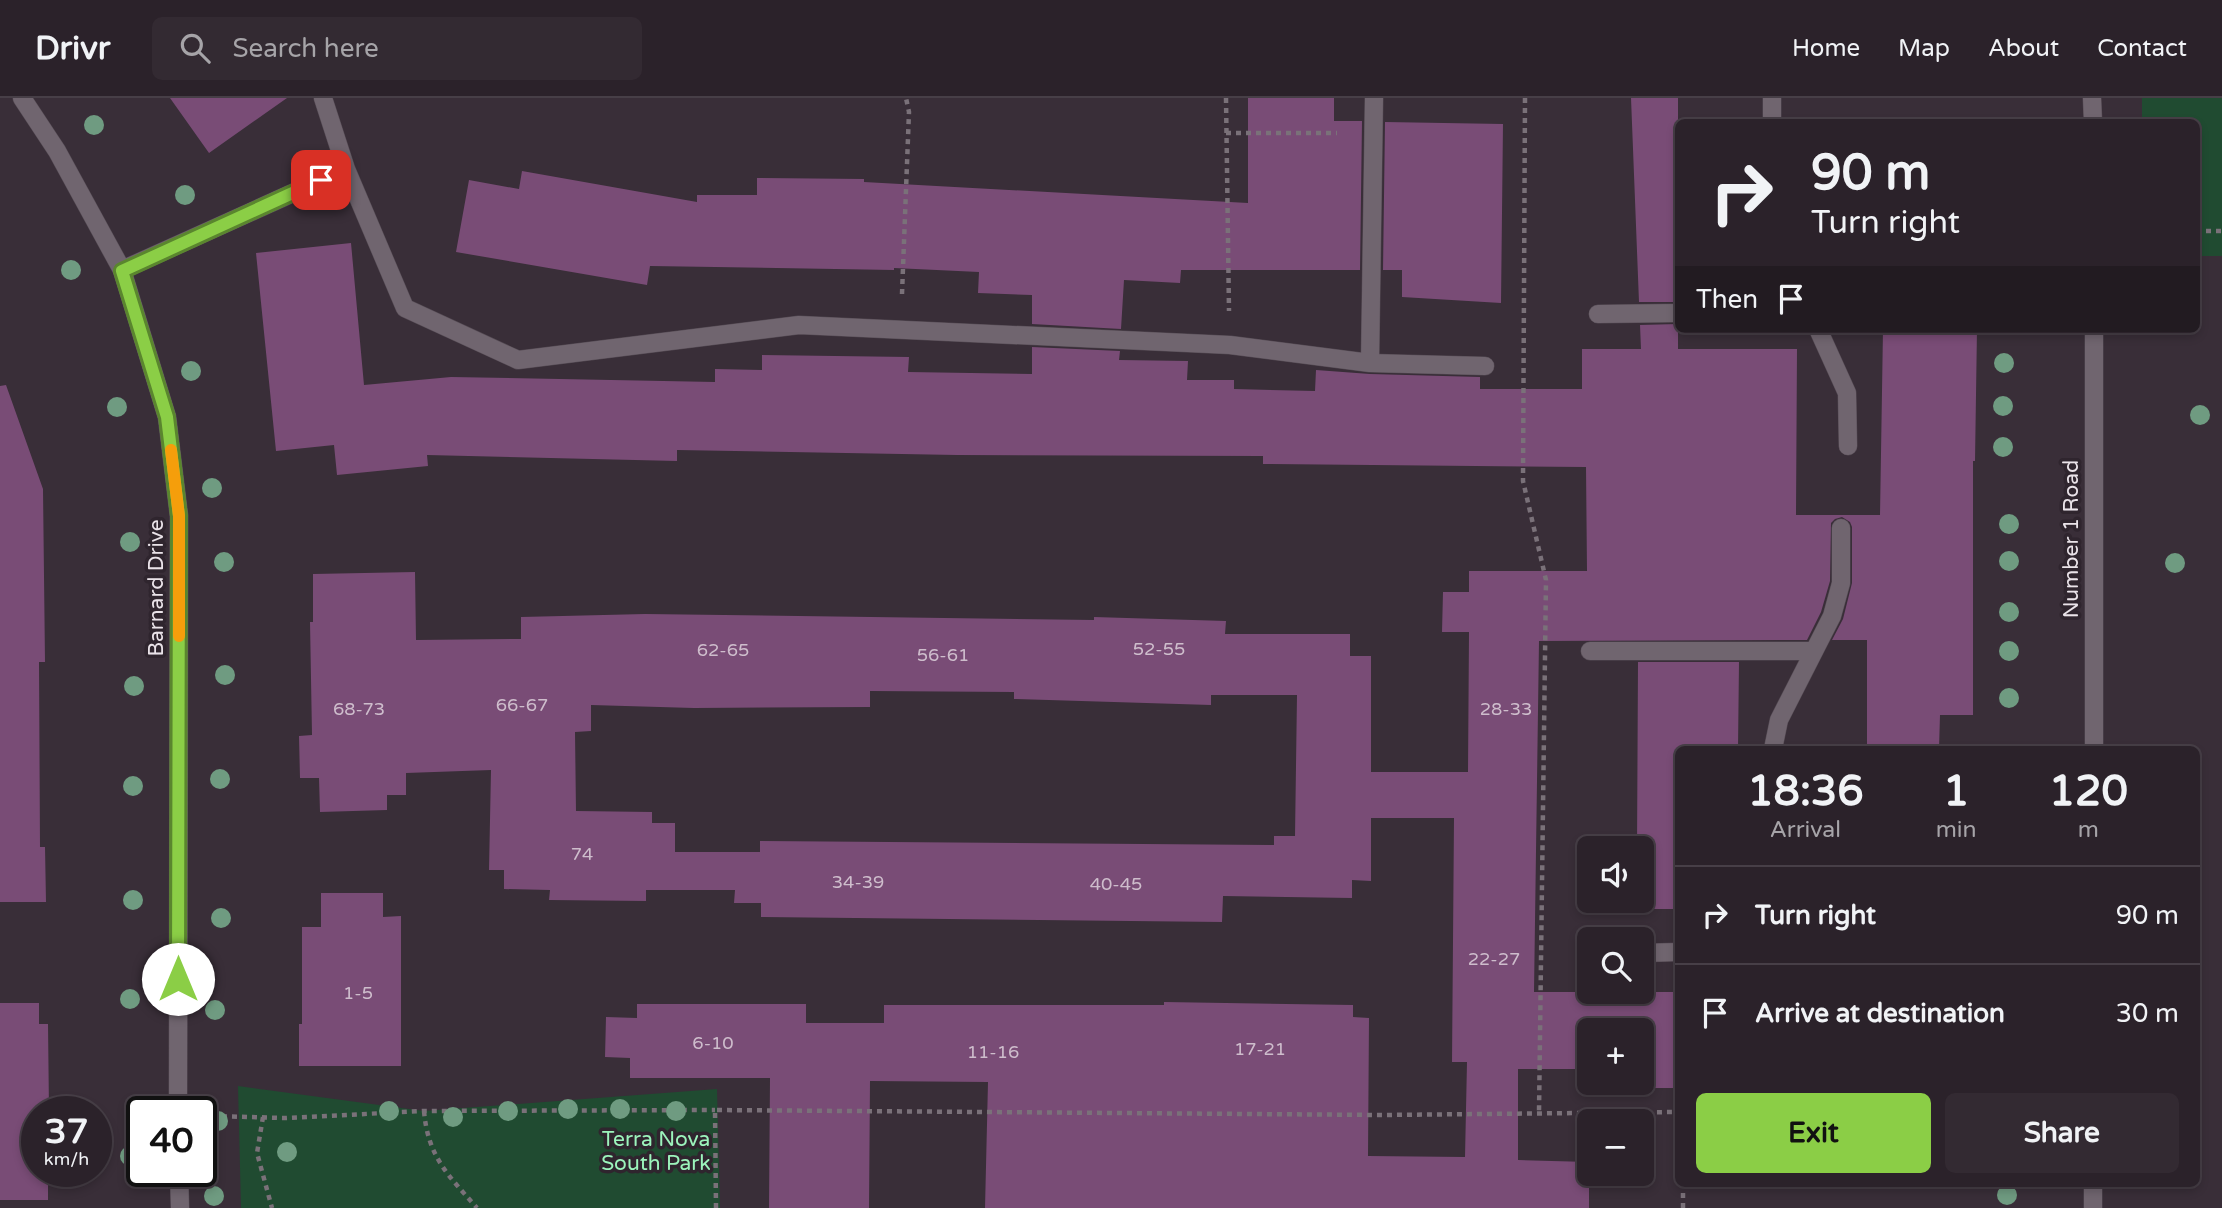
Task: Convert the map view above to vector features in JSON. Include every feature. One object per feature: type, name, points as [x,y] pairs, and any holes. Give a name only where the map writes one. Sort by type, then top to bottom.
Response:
[{"type":"street","name":"Barnard Drive","points":[[22,98],[57,151],[122,271],[167,417],[179,516],[178,1096]]},
{"type":"street","points":[[323,98],[346,169],[405,308],[518,360],[799,325],[1230,345],[1370,363],[1485,366]]},
{"type":"street","points":[[1370,363],[1374,98]]},
{"type":"street","points":[[1772,98],[1772,119]]},
{"type":"street","points":[[2092,98],[2092,119]]},
{"type":"street","points":[[122,271],[346,169]]},
{"type":"street","points":[[1598,314],[1675,313]]},
{"type":"street","points":[[1820,333],[1847,393],[1848,446]]},
{"type":"street","name":"Number 1 Road","points":[[2094,333],[2094,746]]},
{"type":"street","points":[[1774,746],[1779,720],[1832,616],[1841,583],[1841,528]]},
{"type":"street","points":[[1590,650],[1814,651]]},
{"type":"street","points":[[1654,953],[1675,952]]},
{"type":"street","points":[[179,1187],[180,1208]]},
{"type":"street","points":[[2093,1187],[2094,1208]]},
{"type":"path","points":[[900,330],[909,112],[906,98]]},
{"type":"path","points":[[1226,98],[1230,345]]},
{"type":"path","points":[[1525,98],[1523,481],[1546,580],[1539,1113]]},
{"type":"path","points":[[1226,133],[1373,133]]},
{"type":"path","points":[[2200,231],[2222,231]]},
{"type":"path","points":[[715,1110],[716,1208]]},
{"type":"path","points":[[217,1116],[263,1117],[424,1111],[715,1110],[1369,1115],[1675,1112]]},
{"type":"path","points":[[424,1111],[426,1131],[440,1166],[477,1208]]},
{"type":"path","points":[[263,1117],[257,1153],[272,1208]]},
{"type":"path","points":[[1683,1187],[1683,1208]]},
{"type":"green space","points":[[2142,98],[2222,98],[2222,256],[2200,256],[2200,119],[2142,119]]},
{"type":"green space","name":"Terra Nova South Park","points":[[238,1086],[424,1111],[717,1089],[720,1208],[241,1208]]},
{"type":"building","points":[[170,98],[287,98],[209,153]]},
{"type":"building","points":[[1248,98],[1334,98],[1334,121],[1362,121],[1360,270],[1181,270],[1180,283],[1124,280],[1121,329],[1032,324],[1032,295],[978,293],[979,272],[894,268],[650,266],[647,285],[456,252],[469,180],[519,189],[522,171],[697,202],[697,195],[757,195],[757,178],[864,179],[864,182],[1248,203]]},
{"type":"building","points":[[1631,98],[1678,98],[1678,119],[1675,119],[1675,302],[1639,302]]},
{"type":"building","points":[[1385,122],[1503,124],[1501,303],[1402,297],[1402,270],[1383,270]]},
{"type":"building","points":[[351,243],[364,385],[451,377],[715,382],[715,369],[762,370],[762,355],[909,357],[908,372],[1032,374],[1032,347],[1120,351],[1119,360],[1188,361],[1187,380],[1234,380],[1234,389],[1315,391],[1316,370],[1480,377],[1480,389],[1582,389],[1582,349],[1641,349],[1640,325],[1675,324],[1678,349],[1797,349],[1796,515],[1880,515],[1883,333],[1977,333],[1973,461],[1973,715],[1940,715],[1939,746],[1867,746],[1867,640],[1832,640],[1843,619],[1852,583],[1852,527],[1850,522],[1842,517],[1831,523],[1830,581],[1821,612],[1807,640],[1539,641],[1534,992],[1577,992],[1577,1004],[1654,1004],[1654,992],[1675,992],[1675,1088],[1654,1088],[1654,1018],[1577,1018],[1577,1069],[1518,1069],[1518,1160],[1577,1162],[1577,1186],[1589,1186],[1589,1208],[985,1208],[988,1082],[870,1081],[869,1208],[769,1208],[770,1078],[630,1078],[630,1058],[605,1057],[606,1017],[637,1018],[637,1004],[806,1004],[806,1023],[884,1023],[884,1005],[1164,1005],[1164,1002],[1353,1005],[1353,1017],[1369,1018],[1368,1156],[1465,1157],[1467,1062],[1452,1062],[1454,818],[1371,818],[1371,881],[1352,880],[1352,898],[1223,896],[1222,922],[761,917],[761,903],[734,903],[735,890],[646,890],[646,901],[549,900],[550,890],[504,889],[504,870],[489,870],[491,770],[406,773],[406,795],[387,795],[387,810],[320,812],[319,778],[300,778],[299,736],[312,735],[310,622],[313,622],[313,574],[415,572],[416,640],[521,639],[521,617],[645,614],[1094,620],[1094,617],[1226,621],[1225,634],[1350,634],[1350,656],[1371,656],[1371,772],[1468,772],[1469,632],[1442,632],[1443,592],[1469,592],[1469,571],[1587,571],[1586,467],[1263,464],[1263,456],[957,455],[677,450],[677,461],[427,455],[428,466],[337,475],[334,445],[276,451],[256,253]],"holes":[[[870,691],[1014,692],[1014,699],[1211,705],[1211,695],[1297,695],[1295,836],[1274,836],[1274,845],[760,841],[760,852],[675,852],[675,823],[652,823],[652,812],[576,811],[575,732],[591,731],[591,705],[694,708],[870,707]]]},
{"type":"building","points":[[6,385],[43,489],[45,662],[39,662],[40,847],[45,847],[46,902],[0,902],[0,386]]},
{"type":"building","points":[[1638,662],[1739,662],[1738,746],[1675,746],[1675,909],[1654,909],[1654,836],[1637,836]]},
{"type":"building","points":[[321,893],[383,893],[383,917],[401,916],[401,1066],[299,1066],[302,927],[321,927]]},
{"type":"building","points":[[0,1003],[39,1003],[39,1024],[48,1024],[49,1096],[21,1096],[21,1187],[48,1187],[48,1200],[0,1200]]},
{"type":"slow traffic","points":[[171,450],[179,516],[179,636]]},
{"type":"route","points":[[178,979],[179,516],[167,417],[122,271],[321,180]]}]
